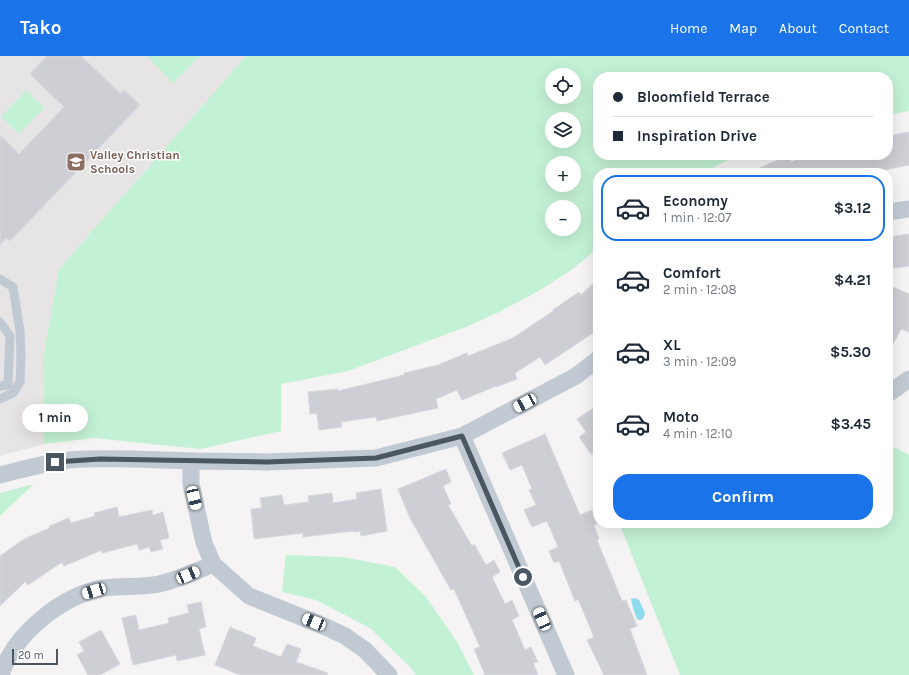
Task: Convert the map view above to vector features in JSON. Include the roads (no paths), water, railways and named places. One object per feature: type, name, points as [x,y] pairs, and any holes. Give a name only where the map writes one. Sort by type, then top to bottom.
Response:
[{"type":"street","points":[[893,211],[909,209]]},
{"type":"street","points":[[0,475],[41,464],[69,460],[100,459],[267,462],[376,458],[462,436],[576,376],[593,363]]},
{"type":"street","points":[[893,390],[909,379]]},
{"type":"street","points":[[462,436],[566,675]]},
{"type":"street","points":[[191,461],[191,484],[204,543],[213,564],[249,596],[345,636],[366,650],[389,675]]},
{"type":"street","points":[[1,675],[12,651],[24,636],[59,605],[78,596],[104,588],[158,584],[188,575],[213,564]]},
{"type":"lane","points":[[0,279],[13,287],[20,331],[21,356],[20,382],[13,393],[0,399]]},
{"type":"lane","points":[[0,322],[10,336],[8,385],[0,386]]},
{"type":"water","points":[[635,598],[639,600],[645,613],[643,619],[640,620],[637,619],[631,601],[631,599]]},
{"type":"place","name":"Valley Christian Schools","points":[[76,162]]}]
